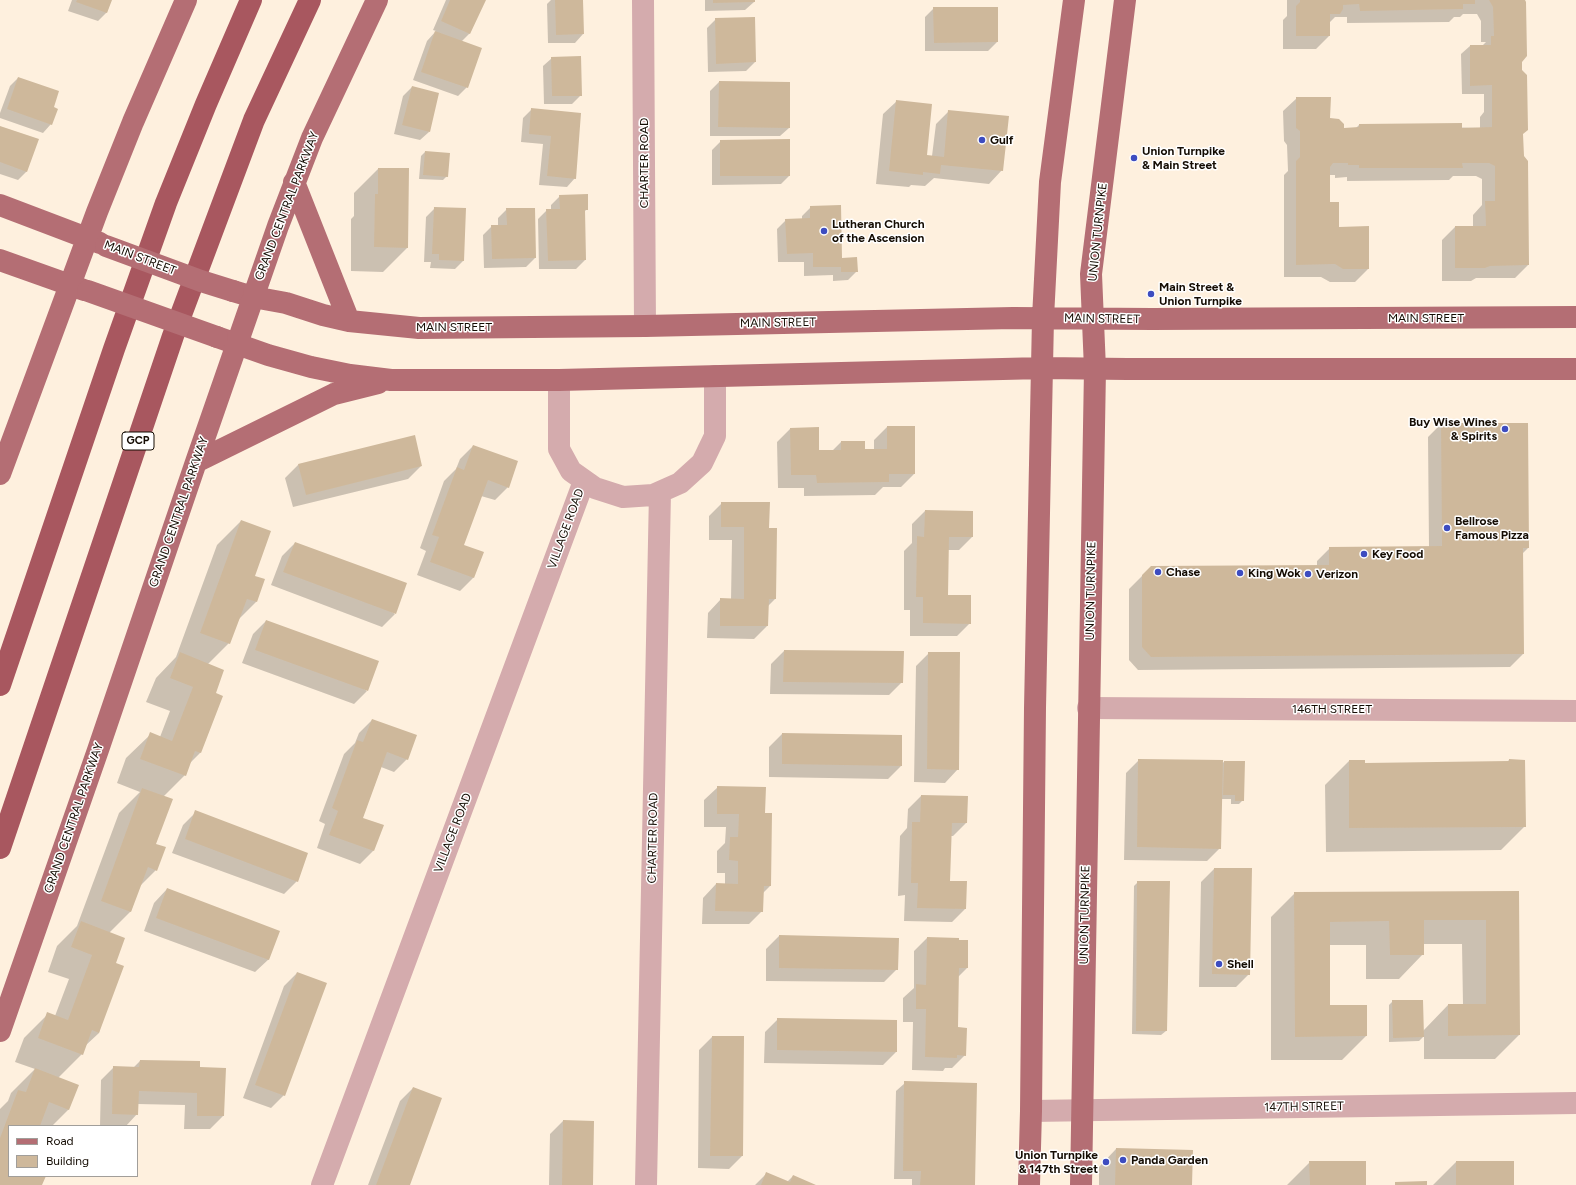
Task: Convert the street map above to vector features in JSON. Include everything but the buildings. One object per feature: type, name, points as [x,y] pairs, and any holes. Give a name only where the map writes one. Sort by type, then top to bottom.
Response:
[{"type":"highway","points":[[0,685],[114,349],[166,203],[206,104],[251,0]]},
{"type":"highway","name":"GCP","points":[[0,848],[173,336],[254,120],[310,0]]},
{"type":"main road","points":[[0,474],[79,288],[97,242],[133,122],[186,0]]},
{"type":"main road","name":"GRAND CENTRAL PARKWAY","points":[[0,1031],[196,462],[227,341],[243,294],[262,270],[294,182],[330,97],[377,0]]},
{"type":"main road","points":[[1029,1185],[1035,708],[1043,318],[1050,182],[1074,0]]},
{"type":"main road","name":"UNION TURNPIKE","points":[[1081,1185],[1095,369],[1092,274],[1125,0]]},
{"type":"main road","points":[[294,182],[349,321]]},
{"type":"main road","name":"MAIN STREET","points":[[0,205],[201,281],[243,294],[286,303],[323,315],[349,321],[420,328],[646,326],[1043,318],[1576,317]]},
{"type":"main road","points":[[0,260],[268,355],[311,367],[391,380],[559,380],[1043,368],[1576,369]]},
{"type":"main road","points":[[196,462],[334,394],[360,386],[391,380]]},
{"type":"street","name":"CHARTER ROAD","points":[[643,0],[646,326]]},
{"type":"street","points":[[559,380],[559,449],[571,471],[595,488],[623,497],[653,495],[660,492],[680,483],[702,462],[715,436],[715,376]]},
{"type":"street","name":"VILLAGE ROAD","points":[[322,1185],[584,481]]},
{"type":"street","name":"CHARTER ROAD","points":[[646,1185],[660,492]]},
{"type":"street","name":"146TH STREET","points":[[1088,708],[1576,711]]},
{"type":"street","name":"147TH STREET","points":[[1031,1111],[1576,1102]]},
{"type":"place","name":"Gulf","points":[[982,140]]},
{"type":"place","name":"Union Turnpike & Main Street","points":[[1134,158]]},
{"type":"place","name":"Lutheran Church of the Ascension","points":[[824,231]]},
{"type":"place","name":"Main Street & Union Turnpike","points":[[1151,294]]},
{"type":"place","name":"Buy Wise Wines & Spirits","points":[[1505,429]]},
{"type":"place","name":"Bellrose Famous Pizza","points":[[1447,528]]},
{"type":"place","name":"Key Food","points":[[1364,554]]},
{"type":"place","name":"Chase","points":[[1158,572]]},
{"type":"place","name":"King Wok","points":[[1240,573]]},
{"type":"place","name":"Verizon","points":[[1308,574]]},
{"type":"place","name":"Shell","points":[[1219,964]]},
{"type":"place","name":"Panda Garden","points":[[1123,1160]]},
{"type":"place","name":"Union Turnpike & 147th Street","points":[[1106,1162]]}]
